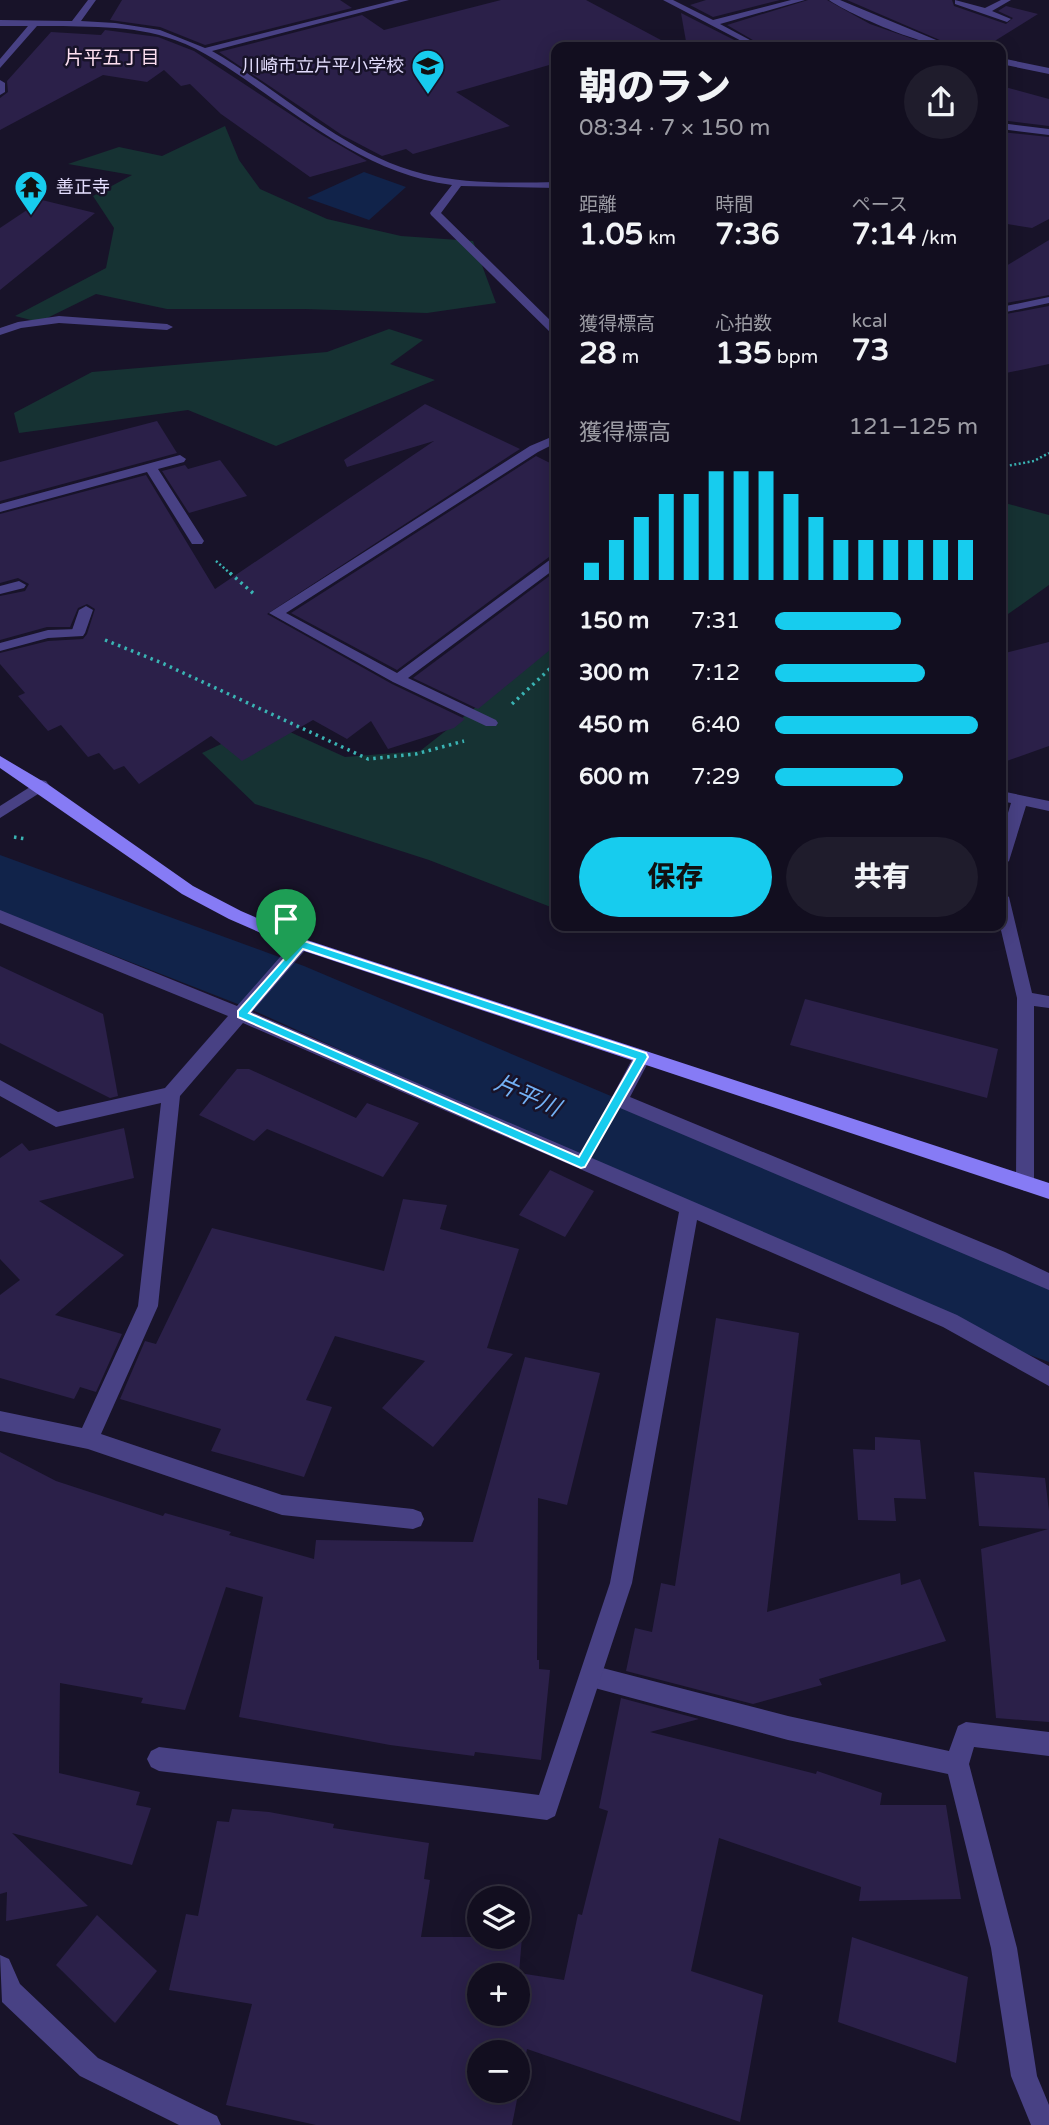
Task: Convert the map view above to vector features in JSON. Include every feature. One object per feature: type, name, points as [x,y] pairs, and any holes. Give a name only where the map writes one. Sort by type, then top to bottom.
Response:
[{"type":"main road","points":[[0,761],[41,785],[173,881],[237,917],[301,944],[1049,1191]]},
{"type":"street","points":[[74,25],[92,0]]},
{"type":"street","points":[[206,50],[385,2],[405,0]]},
{"type":"street","points":[[667,0],[749,42]]},
{"type":"street","points":[[713,23],[801,0]]},
{"type":"street","points":[[834,0],[905,32],[934,42]]},
{"type":"street","points":[[985,12],[1007,0]]},
{"type":"street","points":[[958,2],[1007,19]]},
{"type":"street","points":[[0,23],[154,31],[206,50],[345,142],[387,164],[420,177],[551,184]]},
{"type":"street","points":[[0,65],[34,25]]},
{"type":"street","points":[[1006,62],[1049,71]]},
{"type":"street","points":[[0,83],[0,92]]},
{"type":"street","points":[[1006,127],[1049,132]]},
{"type":"street","points":[[460,181],[435,213],[551,327]]},
{"type":"street","points":[[1006,309],[1049,300]]},
{"type":"street","points":[[0,332],[15,324],[62,320],[167,327]]},
{"type":"street","points":[[491,723],[398,679],[276,613],[534,449],[551,441]]},
{"type":"street","points":[[0,508],[180,459]]},
{"type":"street","points":[[150,466],[197,540]]},
{"type":"street","points":[[398,679],[551,566]]},
{"type":"street","points":[[0,590],[19,585]]},
{"type":"street","points":[[0,647],[48,634],[78,633],[86,610]]},
{"type":"street","points":[[0,813],[41,785]]},
{"type":"street","points":[[1006,797],[1049,806]]},
{"type":"street","points":[[1006,845],[1020,800]]},
{"type":"street","points":[[0,916],[242,1014],[950,1321],[1049,1377]]},
{"type":"street","points":[[1006,918],[1025,998],[1025,1183]]},
{"type":"street","points":[[88,1438],[148,1306],[171,1094],[301,944]]},
{"type":"street","points":[[1025,998],[1049,1002]]},
{"type":"street","points":[[642,1057],[619,1100],[998,1258],[1049,1282]]},
{"type":"street","points":[[0,1087],[56,1120],[171,1094]]},
{"type":"street","points":[[159,1759],[547,1808],[621,1583],[689,1210]]},
{"type":"street","points":[[0,1421],[88,1438],[282,1505],[413,1519]]},
{"type":"street","points":[[591,1676],[788,1728],[957,1764]]},
{"type":"street","points":[[1044,2125],[1024,2076],[1004,1948],[957,1764],[966,1734],[1049,1744]]},
{"type":"street","points":[[0,1968],[11,1993],[89,2067],[208,2125]]},
{"type":"path","points":[[1006,466],[1034,461],[1049,453]]},
{"type":"path","points":[[197,540],[206,537],[217,562],[276,613]]},
{"type":"path","points":[[78,633],[95,636],[162,663],[368,759],[400,759],[468,740],[491,723],[551,668]]},
{"type":"green space","points":[[225,126],[239,160],[260,189],[327,219],[401,236],[473,241],[496,303],[427,313],[305,309],[167,309],[96,294],[39,322],[15,316],[106,268],[114,228],[93,196],[132,175],[68,164],[119,147],[162,156]]},
{"type":"green space","points":[[389,329],[423,340],[390,364],[435,380],[276,446],[188,410],[19,433],[14,413],[92,372],[327,352]]},
{"type":"green space","points":[[1006,503],[1049,515],[1049,585],[1006,615]]},
{"type":"green space","points":[[551,649],[551,907],[429,860],[255,804],[202,753],[268,722],[345,757],[420,751]]},
{"type":"water","points":[[364,172],[406,187],[369,220],[307,198]]},
{"type":"building","points":[[122,0],[340,0],[352,8],[205,45],[160,27],[110,20]]},
{"type":"building","name":"川崎市立片平小学校","points":[[501,0],[586,0],[665,42],[551,42],[551,64],[456,92],[510,126],[413,154],[406,149],[382,156],[342,135],[219,52],[362,15],[384,30]]},
{"type":"building","points":[[706,0],[780,0],[713,17],[690,5]]},
{"type":"building","points":[[808,0],[827,0],[870,24],[922,42],[756,42],[727,25]]},
{"type":"building","points":[[847,0],[952,0],[954,6],[1006,24],[1013,18],[998,11],[1006,6],[1038,14],[993,42],[944,42]]},
{"type":"building","points":[[681,13],[738,42],[686,42]]},
{"type":"building","points":[[105,30],[158,37],[194,51],[322,135],[367,161],[310,177],[221,114],[190,84],[181,86],[164,70],[147,82],[103,75],[0,130],[0,98],[8,92],[7,81],[51,32],[101,35]]},
{"type":"building","points":[[1006,87],[1049,99],[1049,126],[1006,121]]},
{"type":"building","points":[[1006,133],[1049,137],[1049,219],[1032,228],[1006,224]]},
{"type":"building","points":[[42,200],[95,213],[0,290],[0,228]]},
{"type":"building","points":[[1049,240],[1049,295],[1006,303],[1006,266]]},
{"type":"building","points":[[1049,306],[1049,364],[1006,373],[1006,314]]},
{"type":"building","points":[[425,404],[520,449],[267,614],[392,684],[465,719],[454,728],[388,749],[371,721],[347,739],[313,720],[242,761],[211,736],[139,784],[124,766],[114,770],[99,753],[88,757],[61,725],[48,731],[18,696],[25,693],[0,664],[0,653],[48,641],[83,639],[95,609],[87,604],[78,608],[70,627],[47,627],[0,640],[0,596],[25,591],[29,584],[18,578],[0,583],[0,514],[146,475],[215,589],[434,441],[347,467],[344,460]]},
{"type":"building","points":[[157,421],[177,453],[0,501],[0,462]]},
{"type":"building","points":[[536,456],[551,464],[551,557],[397,670],[291,613]]},
{"type":"building","points":[[220,460],[247,496],[189,513],[162,471],[185,465],[188,469]]},
{"type":"building","points":[[551,575],[551,649],[478,709],[413,678]]},
{"type":"building","points":[[1049,642],[1049,746],[1006,761],[1006,653]]},
{"type":"building","points":[[0,966],[103,1014],[118,1096],[110,1098],[0,1043]]},
{"type":"building","points":[[805,999],[998,1049],[987,1098],[790,1045]]},
{"type":"building","points":[[237,1069],[249,1069],[356,1118],[367,1103],[419,1123],[383,1177],[267,1129],[254,1141],[199,1115]]},
{"type":"building","points":[[124,1128],[134,1178],[39,1201],[124,1255],[55,1315],[122,1334],[96,1392],[80,1387],[74,1399],[0,1378],[0,1295],[20,1280],[0,1259],[0,1158],[22,1143],[29,1151]]},
{"type":"building","points":[[550,1170],[594,1191],[565,1237],[519,1215]]},
{"type":"building","points":[[403,1199],[447,1205],[440,1229],[519,1249],[487,1348],[513,1354],[433,1447],[382,1408],[425,1361],[335,1336],[306,1400],[332,1407],[304,1477],[211,1451],[221,1429],[120,1399],[145,1341],[156,1344],[212,1228],[384,1271]]},
{"type":"building","points":[[716,1318],[799,1333],[767,1612],[900,1573],[901,1585],[920,1579],[946,1641],[819,1679],[822,1685],[753,1704],[626,1671],[635,1628],[652,1632],[661,1583],[675,1586]]},
{"type":"building","points":[[525,1357],[600,1373],[567,1505],[538,1498],[537,1660],[539,1669],[550,1670],[541,1760],[475,1752],[474,1756],[390,1745],[239,1717],[263,1597],[226,1587],[185,1710],[141,1703],[143,1698],[60,1683],[59,1773],[140,1792],[136,1805],[151,1808],[132,1865],[12,1833],[88,1906],[6,1921],[7,1892],[0,1894],[0,1452],[56,1481],[163,1516],[165,1513],[231,1532],[229,1535],[314,1559],[316,1540],[473,1542]]},
{"type":"building","points":[[875,1437],[920,1440],[926,1499],[894,1498],[896,1521],[858,1520],[853,1449],[875,1450]]},
{"type":"building","points":[[974,1472],[1045,1478],[1049,1511],[1049,1722],[996,1718],[981,1549],[1048,1529],[979,1526]]},
{"type":"building","points":[[621,1698],[699,1719],[650,1732],[816,1774],[817,1771],[882,1793],[880,1805],[946,1805],[961,1899],[859,1901],[861,1887],[719,1838],[691,1971],[763,1995],[740,2122],[530,2050],[530,2040],[467,2040],[467,2103],[516,2103],[512,2125],[316,2125],[226,2105],[252,2004],[169,1990],[186,1914],[198,1916],[217,1821],[229,1822],[232,1809],[269,1812],[334,1824],[333,1828],[429,1843],[424,1879],[430,1880],[421,1937],[467,1937],[467,1949],[521,1949],[520,1963],[467,1963],[467,2026],[530,2026],[530,1975],[564,1980],[578,1914],[582,1915],[608,1811],[599,1808]]},
{"type":"building","points":[[97,1915],[157,1971],[115,2023],[56,1965]]},
{"type":"building","points":[[852,1937],[968,1977],[956,2063],[838,2022]]},
{"type":"waterway","name":"片平川","points":[[0,882],[276,987],[823,1226],[975,1284],[1049,1321]]},
{"type":"place","name":"川崎市立片平小学校","points":[[428,96]]},
{"type":"place","name":"善正寺","points":[[31,217]]},
{"type":"district","name":"片平五丁目","points":[[112,58]]},
{"type":"route","points":[[301,944],[642,1057],[581,1163],[242,1014],[286,961],[301,944]]}]
